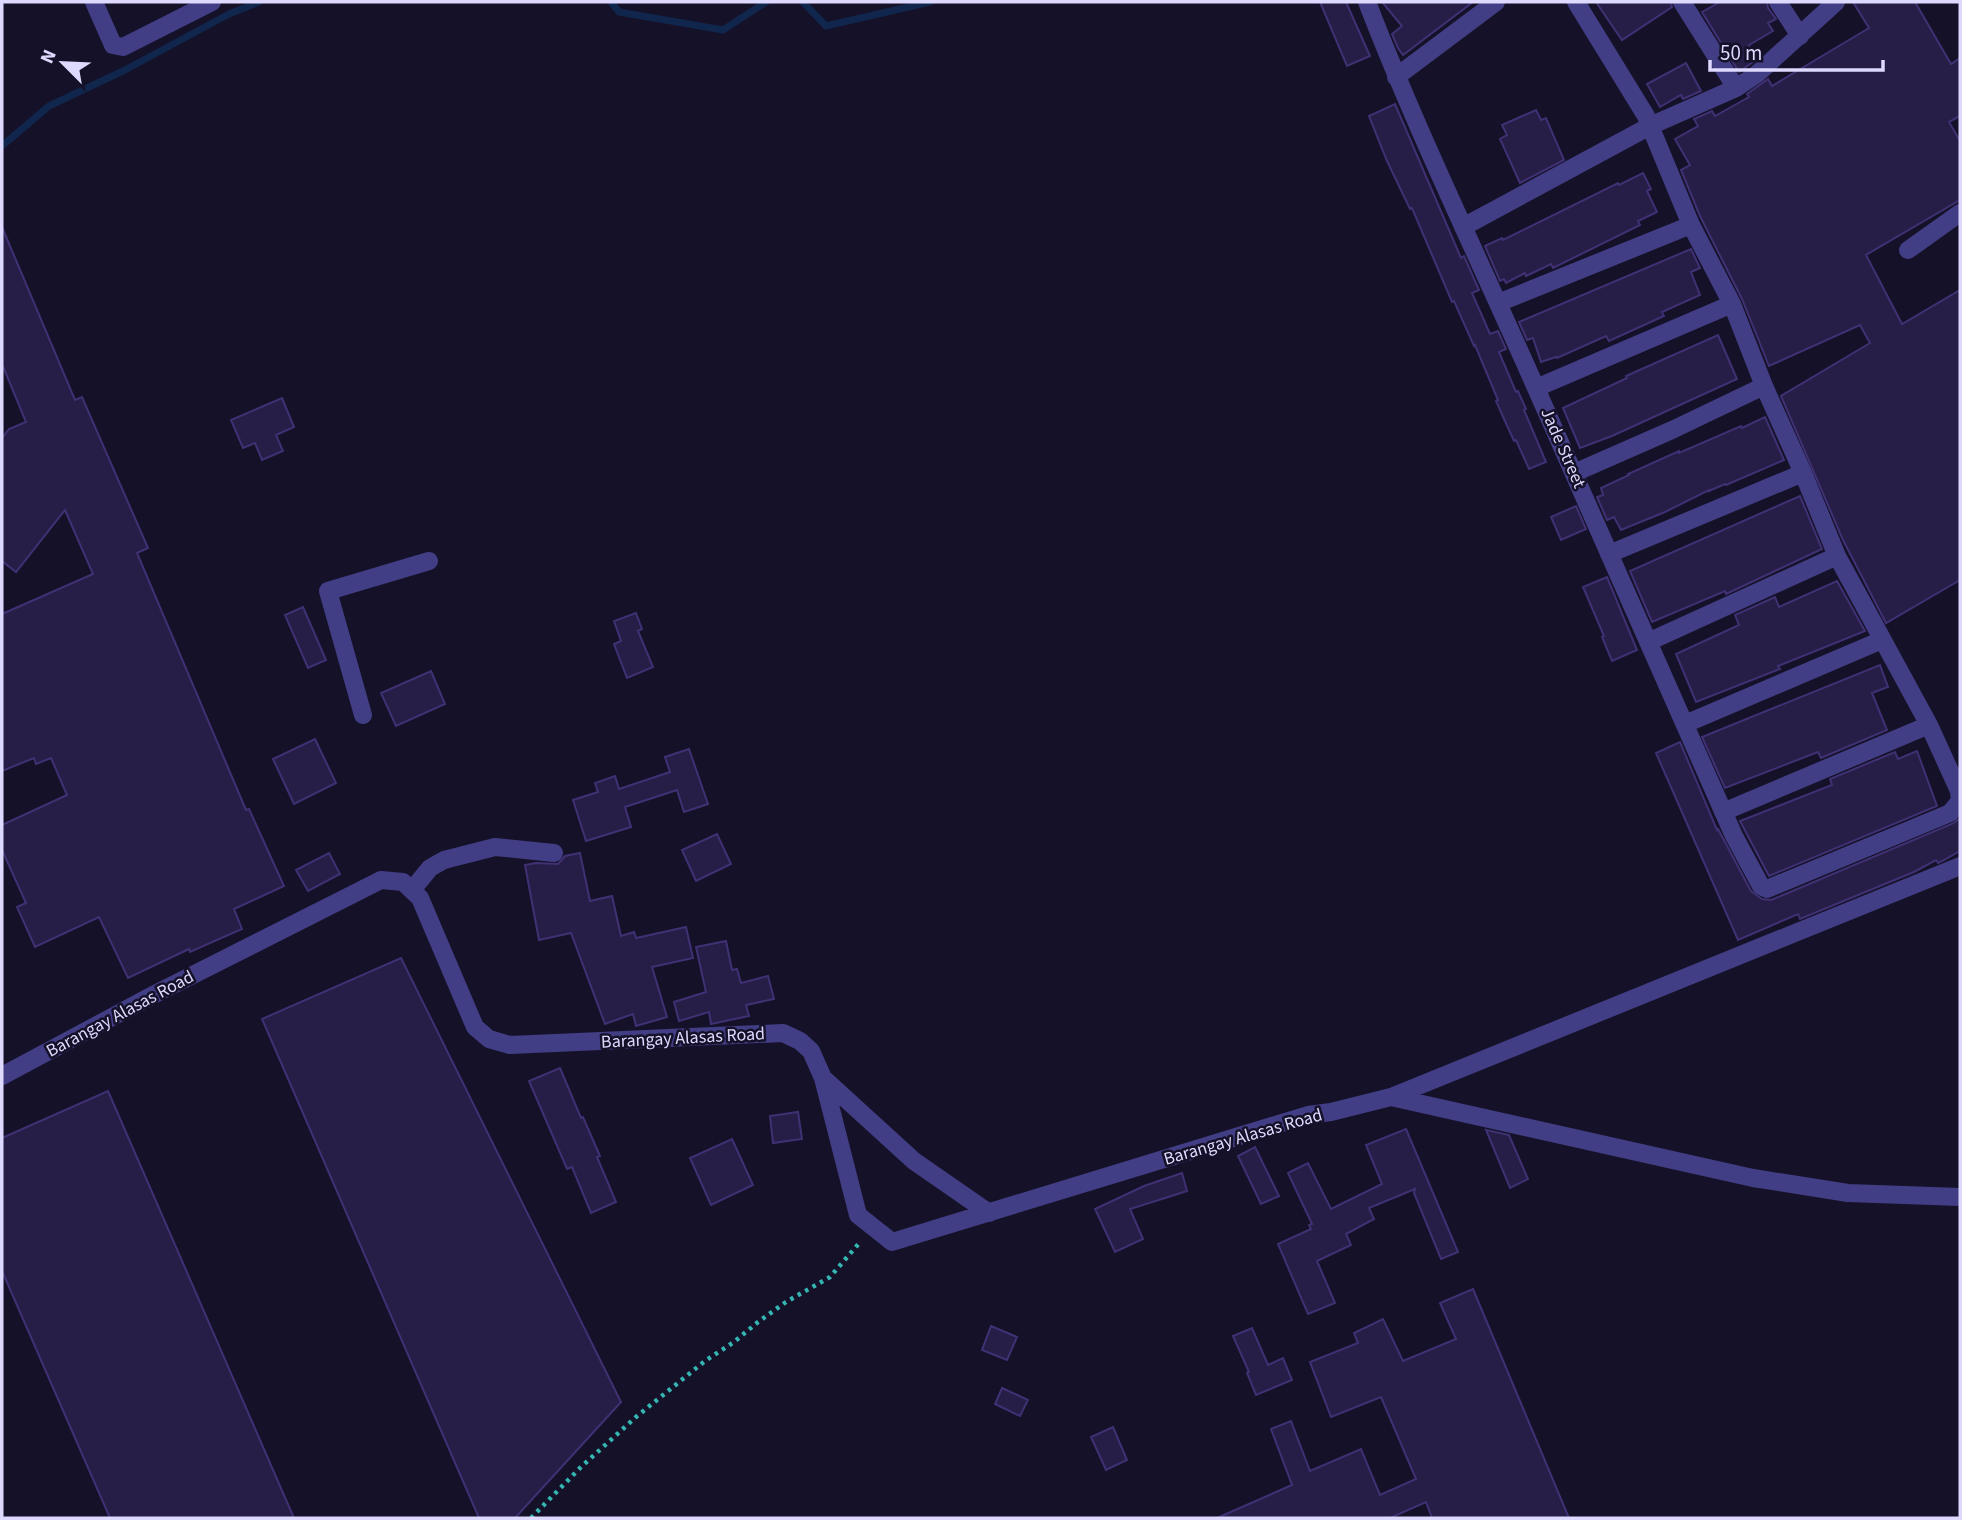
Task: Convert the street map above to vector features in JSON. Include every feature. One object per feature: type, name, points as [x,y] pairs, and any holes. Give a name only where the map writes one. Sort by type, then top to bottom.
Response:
[{"type":"street","points":[[94,2],[113,45],[122,47],[211,2]]},
{"type":"street","name":"Jade Street","points":[[1367,2],[1396,77],[1723,812],[1761,886],[1767,889],[1955,809],[1960,801],[1959,791],[1929,725]]},
{"type":"street","points":[[1396,77],[1496,2]]},
{"type":"street","points":[[1576,2],[1636,98],[1650,126],[1691,225],[1732,304],[1764,386],[1837,555],[1929,725],[1723,812]]},
{"type":"street","points":[[1682,2],[1735,88]]},
{"type":"street","points":[[1778,2],[1800,36]]},
{"type":"street","points":[[1463,226],[1650,126],[1735,88],[1757,74],[1836,2]]},
{"type":"street","points":[[1908,250],[1960,213]]},
{"type":"street","points":[[1498,303],[1691,225]]},
{"type":"street","points":[[1536,387],[1732,304]]},
{"type":"street","points":[[1574,473],[1764,386]]},
{"type":"street","points":[[1609,554],[1803,472]]},
{"type":"street","points":[[1648,642],[1837,555]]},
{"type":"street","points":[[363,715],[328,591],[429,561]]},
{"type":"street","points":[[1685,724],[1882,640]]},
{"type":"street","points":[[412,890],[430,868],[444,860],[495,847],[554,853]]},
{"type":"street","name":"Barangay Alasas Road","points":[[2,1076],[155,994],[381,880],[403,882],[420,898],[475,1027],[489,1039],[510,1045],[783,1033],[800,1041],[811,1051],[823,1078],[858,1214],[892,1242],[1308,1115],[1391,1097],[1960,866]]},
{"type":"street","points":[[823,1078],[914,1161],[989,1213]]},
{"type":"street","points":[[1391,1097],[1753,1178],[1848,1193],[1960,1197]]},
{"type":"path","points":[[531,1518],[581,1466],[705,1361],[786,1302],[830,1278],[874,1227]]},
{"type":"building","points":[[1320,2],[1346,2],[1370,56],[1347,66]]},
{"type":"building","points":[[1382,2],[1473,2],[1403,55],[1392,34],[1402,26]]},
{"type":"building","points":[[1596,2],[1671,2],[1672,7],[1622,40]]},
{"type":"building","points":[[1720,2],[1767,2],[1776,19],[1768,23],[1773,31],[1749,45],[1757,59],[1739,72],[1702,12]]},
{"type":"building","points":[[1853,2],[1915,2],[1951,64],[1960,58],[1960,116],[1949,122],[1960,141],[1960,200],[1866,255],[1902,324],[1960,290],[1960,580],[1886,623],[1843,540],[1781,396],[1870,343],[1860,325],[1769,366],[1742,299],[1700,216],[1681,170],[1690,165],[1675,139],[1698,126],[1694,119],[1712,111],[1715,116],[1749,97],[1747,94],[1768,79],[1772,86],[1869,28]]},
{"type":"building","points":[[1686,63],[1701,91],[1683,99],[1681,95],[1660,107],[1647,84]]},
{"type":"building","points":[[1395,104],[1461,258],[1464,256],[1479,290],[1472,293],[1490,334],[1498,331],[1506,349],[1499,352],[1526,409],[1524,410],[1546,462],[1529,469],[1504,419],[1475,345],[1454,301],[1452,302],[1412,208],[1410,209],[1387,161],[1369,116]]},
{"type":"building","points":[[1536,110],[1541,120],[1546,118],[1564,160],[1520,183],[1500,139],[1507,135],[1502,125]]},
{"type":"building","points":[[1643,173],[1651,189],[1647,191],[1657,212],[1638,221],[1640,225],[1553,268],[1551,264],[1506,283],[1504,279],[1500,281],[1485,246],[1502,238],[1503,240]]},
{"type":"building","points":[[2,227],[75,400],[82,397],[148,548],[137,553],[246,810],[249,809],[284,886],[234,909],[242,929],[190,952],[189,949],[128,978],[99,917],[35,947],[17,907],[26,903],[2,850],[2,825],[67,795],[51,758],[36,764],[34,758],[2,771],[2,614],[93,574],[65,510],[16,572],[2,561],[2,438],[9,429],[26,422],[2,364]]},
{"type":"building","points":[[1691,249],[1700,268],[1691,272],[1700,295],[1662,312],[1664,316],[1609,341],[1606,336],[1557,358],[1541,362],[1533,338],[1527,340],[1519,322]]},
{"type":"building","points":[[1718,335],[1737,379],[1580,448],[1563,408],[1627,378],[1626,376]]},
{"type":"building","points":[[282,398],[294,427],[276,435],[283,451],[262,460],[255,443],[243,448],[231,420]]},
{"type":"building","points":[[1765,417],[1784,460],[1621,530],[1614,517],[1607,520],[1597,497],[1603,495],[1601,488],[1679,451]]},
{"type":"building","points":[[1800,496],[1822,549],[1726,594],[1725,591],[1652,622],[1630,571]]},
{"type":"building","points":[[1576,506],[1586,529],[1561,540],[1551,517]]},
{"type":"building","points":[[1607,577],[1637,650],[1612,661],[1583,587]]},
{"type":"building","points":[[1837,581],[1865,631],[1778,666],[1780,669],[1696,702],[1676,654],[1739,625],[1735,615],[1775,597],[1779,607]]},
{"type":"building","points":[[303,607],[326,660],[308,668],[285,615]]},
{"type":"building","points":[[636,613],[642,629],[638,631],[653,667],[627,678],[614,644],[621,641],[614,621]]},
{"type":"building","points":[[1880,665],[1888,687],[1872,693],[1887,730],[1821,758],[1818,752],[1725,788],[1702,737]]},
{"type":"building","points":[[431,671],[445,704],[396,726],[381,693]]},
{"type":"building","points":[[315,739],[336,783],[294,804],[273,759]]},
{"type":"building","points":[[1680,742],[1717,830],[1751,891],[1762,899],[1771,900],[1954,823],[1960,818],[1960,851],[1938,863],[1936,860],[1914,872],[1800,919],[1798,914],[1738,940],[1656,753]]},
{"type":"building","points":[[689,749],[708,804],[684,812],[677,790],[625,807],[631,827],[586,841],[573,800],[598,792],[595,783],[615,776],[619,789],[670,772],[665,757]]},
{"type":"building","points":[[1917,751],[1937,806],[1769,876],[1740,821],[1832,785],[1830,779],[1895,752],[1898,759]]},
{"type":"building","points":[[717,834],[731,864],[696,881],[682,850]]},
{"type":"building","points":[[329,853],[340,874],[308,891],[296,870]]},
{"type":"building","points":[[580,853],[590,901],[612,896],[621,936],[634,932],[636,938],[686,927],[693,958],[652,967],[667,1017],[636,1026],[633,1014],[605,1024],[571,933],[539,940],[525,865],[558,864],[565,856]]},
{"type":"building","points":[[726,941],[732,970],[737,969],[741,983],[768,976],[774,999],[746,1005],[749,1016],[711,1024],[709,1012],[679,1021],[674,1002],[706,992],[696,947]]},
{"type":"building","points":[[401,958],[621,1402],[515,1518],[479,1518],[262,1019]]},
{"type":"building","points":[[560,1068],[600,1156],[597,1157],[616,1202],[591,1213],[572,1167],[567,1169],[529,1081]]},
{"type":"building","points":[[108,1091],[294,1518],[110,1518],[2,1271],[2,1138]]},
{"type":"building","points":[[798,1112],[802,1139],[773,1143],[770,1116]]},
{"type":"building","points":[[1406,1129],[1458,1252],[1441,1259],[1414,1193],[1415,1189],[1369,1208],[1374,1219],[1346,1234],[1351,1245],[1317,1261],[1335,1303],[1308,1314],[1278,1244],[1311,1229],[1309,1225],[1312,1224],[1288,1173],[1308,1163],[1331,1209],[1382,1184],[1366,1145]]},
{"type":"building","points":[[1486,1130],[1509,1135],[1528,1179],[1510,1188]]},
{"type":"building","points":[[732,1139],[753,1185],[711,1205],[690,1158]]},
{"type":"building","points":[[1255,1147],[1279,1196],[1261,1204],[1238,1156]]},
{"type":"building","points":[[1182,1173],[1187,1191],[1130,1209],[1143,1239],[1115,1252],[1095,1209],[1144,1186]]},
{"type":"building","points":[[1473,1289],[1569,1518],[1432,1518],[1426,1502],[1390,1518],[1217,1518],[1292,1485],[1271,1429],[1291,1421],[1310,1471],[1361,1449],[1380,1495],[1416,1479],[1381,1397],[1331,1417],[1310,1362],[1358,1343],[1354,1333],[1383,1319],[1403,1361],[1456,1339],[1440,1303]]},
{"type":"building","points":[[991,1326],[1017,1337],[1007,1360],[982,1350]]},
{"type":"building","points":[[1252,1328],[1268,1365],[1283,1358],[1292,1380],[1256,1395],[1233,1336]]},
{"type":"building","points":[[1002,1388],[1028,1400],[1020,1416],[995,1404]]},
{"type":"building","points":[[1113,1427],[1127,1460],[1106,1470],[1091,1437]]},
{"type":"waterway","points":[[2,146],[49,106],[125,70],[229,14],[259,2]]},
{"type":"waterway","points":[[611,2],[619,12],[723,30],[766,2]]},
{"type":"waterway","points":[[803,2],[826,26],[930,2]]}]
